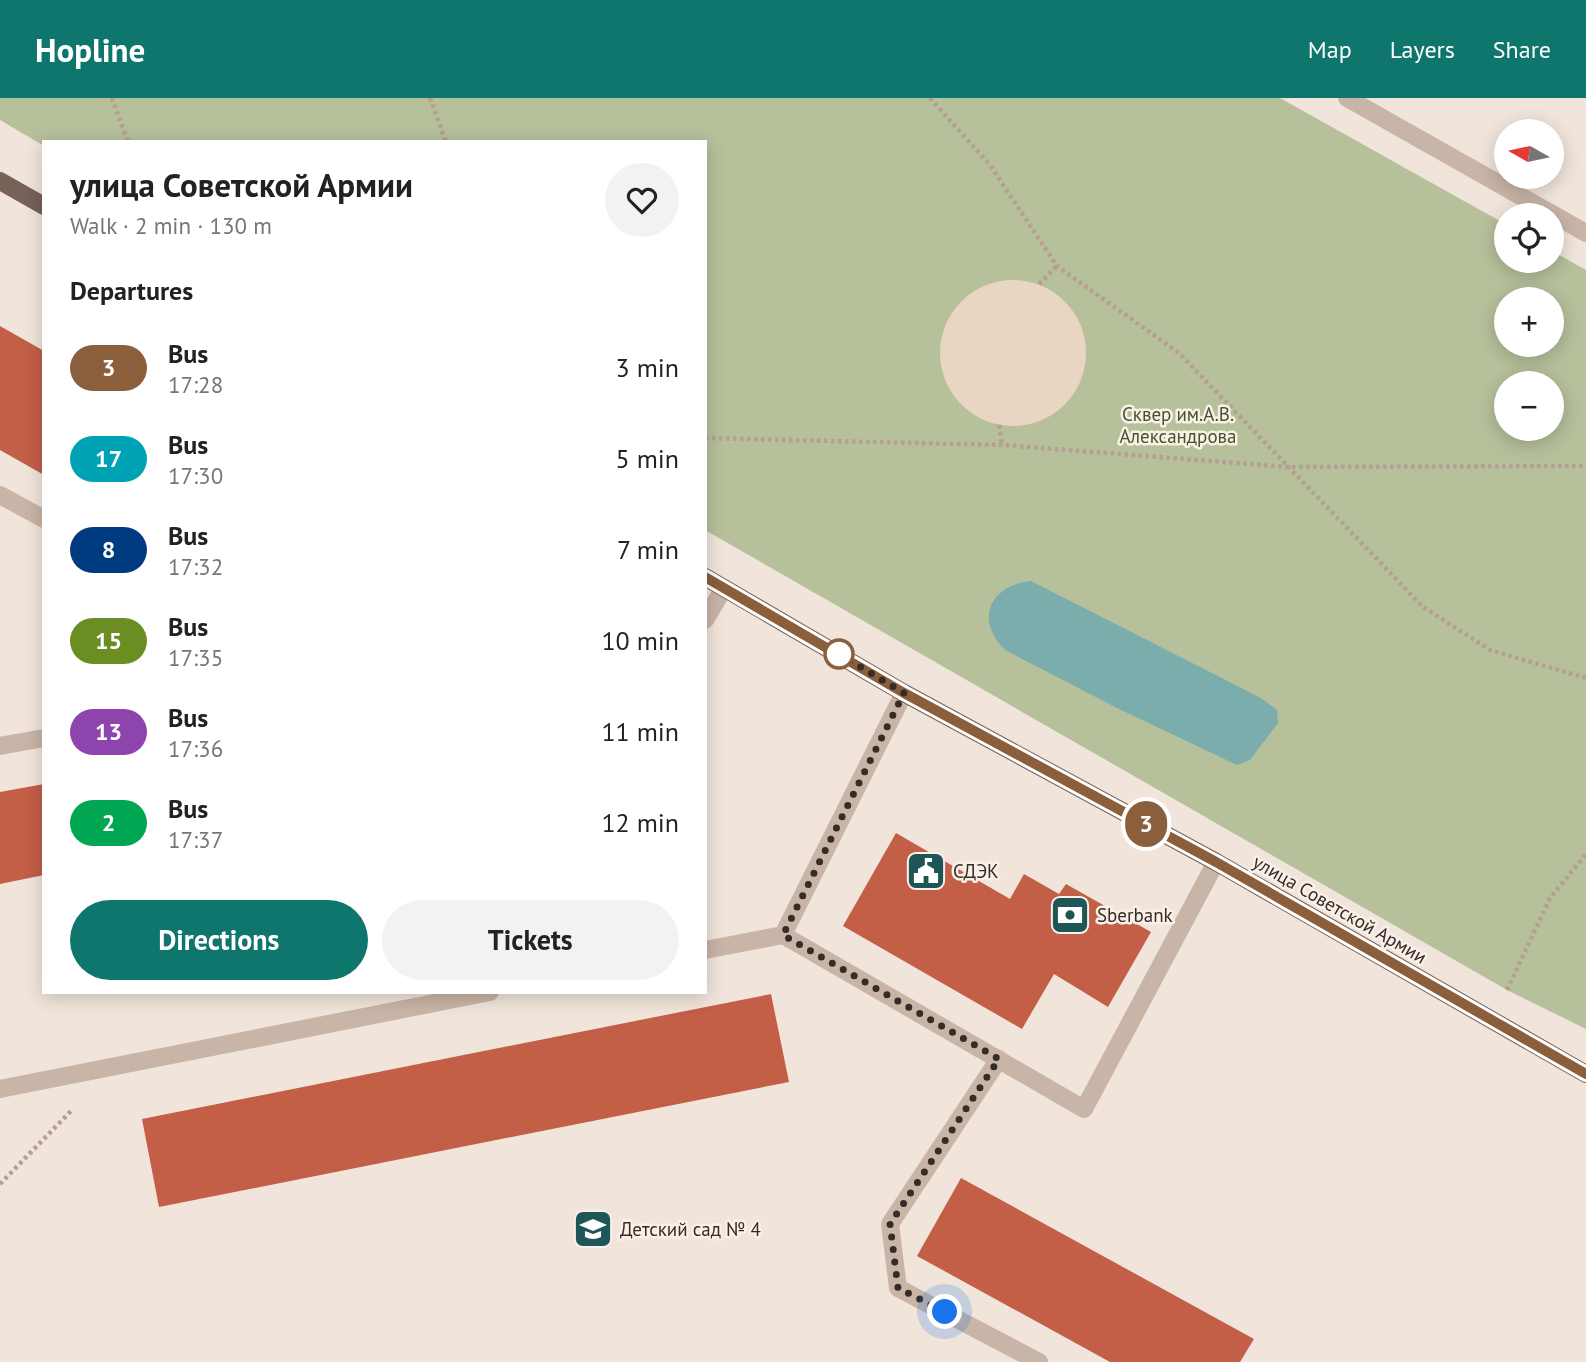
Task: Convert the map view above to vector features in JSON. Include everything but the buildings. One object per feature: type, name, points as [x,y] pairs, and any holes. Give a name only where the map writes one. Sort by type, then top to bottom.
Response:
[{"type":"main road","points":[[0,181],[42,205]]},
{"type":"main road","name":"улица Советской Армии","points":[[707,579],[904,693],[1216,862],[1586,1074]]},
{"type":"street","points":[[1347,98],[1586,233]]},
{"type":"street","points":[[0,495],[42,518]]},
{"type":"street","points":[[707,617],[724,588]]},
{"type":"street","points":[[783,935],[904,693]]},
{"type":"street","points":[[0,746],[42,738]]},
{"type":"street","points":[[707,950],[783,935],[1084,1108],[1216,862]]},
{"type":"street","points":[[0,1089],[480,994]]},
{"type":"street","points":[[999,1059],[890,1224],[898,1288],[1039,1362]]},
{"type":"path","points":[[112,98],[127,140]]},
{"type":"path","points":[[430,98],[445,140]]},
{"type":"path","points":[[930,98],[990,165],[1057,266],[1179,353],[1423,607],[1490,650],[1586,678]]},
{"type":"path","points":[[1039,284],[1057,266]]},
{"type":"path","points":[[999,425],[1002,445]]},
{"type":"path","points":[[707,438],[1002,445],[1289,467],[1586,466]]},
{"type":"path","points":[[1507,990],[1550,898],[1586,854]]},
{"type":"path","points":[[0,1184],[76,1106]]},
{"type":"green space","name":"Сквер им.А.В. Александрова","points":[[0,98],[1280,98],[1494,218],[1494,273],[1564,273],[1564,258],[1586,270],[1586,1029],[1507,990],[707,531],[707,140],[42,140],[42,145],[0,120]]},
{"type":"shaded area","points":[[1013,280],[1041,286],[1064,302],[1080,325],[1086,353],[1080,381],[1064,404],[1041,420],[1013,426],[985,420],[962,404],[946,381],[940,353],[946,325],[962,302],[985,286]]},
{"type":"water","points":[[1031,581],[1261,698],[1277,710],[1278,723],[1250,760],[1237,765],[1117,708],[1005,650],[990,627],[991,606],[1005,589]]},
{"type":"bus line","name":"3","points":[[707,578],[904,693],[1216,862],[1586,1074]]},
{"type":"place","name":"СДЭК","points":[[926,871]]},
{"type":"place","name":"Sberbank","points":[[1070,915]]},
{"type":"place","name":"Детский сад № 4","points":[[593,1229]]},
{"type":"route","points":[[839,654],[904,693],[783,935],[999,1059],[890,1224],[898,1288],[945,1312]]}]
